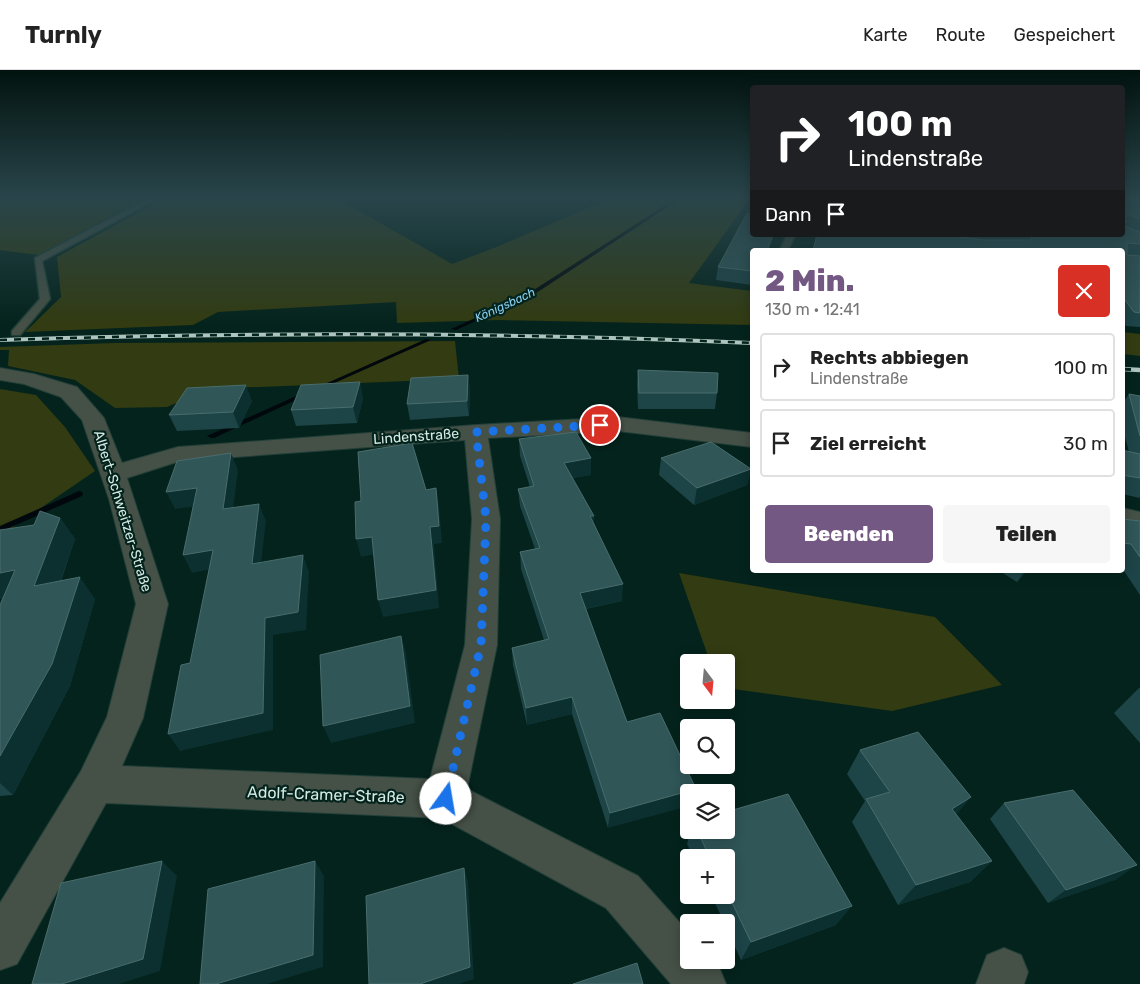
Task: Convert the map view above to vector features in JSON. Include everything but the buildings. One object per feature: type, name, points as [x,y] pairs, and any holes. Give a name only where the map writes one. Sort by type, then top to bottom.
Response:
[{"type":"street","name":"Albert-Schweitzer-Straße","points":[[0,374],[27,378],[69,392],[93,418],[122,499],[152,604],[126,718],[95,784],[0,946]]},
{"type":"street","name":"Lindenstraße","points":[[113,474],[178,454],[476,432],[618,424],[750,440]]},
{"type":"street","points":[[446,799],[481,645],[486,519],[476,432]]},
{"type":"street","points":[[1125,518],[1140,521]]},
{"type":"street","name":"Adolf-Cramer-Straße","points":[[95,784],[446,799],[622,892],[702,984]]},
{"type":"lane","points":[[16,333],[45,299],[38,260],[76,240]]},
{"type":"green space","points":[[0,240],[67,240],[38,255],[0,250]]},
{"type":"green space","points":[[89,240],[409,240],[452,264],[514,240],[720,240],[689,283],[750,291],[750,325],[498,320],[397,323],[396,302],[218,312],[193,325],[25,332],[61,297],[57,257]]},
{"type":"green space","points":[[1125,332],[1140,334],[1140,356],[1125,354]]},
{"type":"green space","points":[[455,341],[459,379],[208,389],[167,407],[115,408],[75,380],[8,366],[9,350],[0,350],[0,347],[114,343]]},
{"type":"green space","points":[[0,389],[36,395],[65,427],[95,471],[0,536]]},
{"type":"green space","points":[[679,573],[935,617],[1002,685],[892,711],[735,689],[735,654],[707,654]]},
{"type":"waterway","name":"Königsbach","points":[[454,329],[528,296],[615,240]]},
{"type":"waterway","name":"Königsbach","points":[[319,388],[428,340]]},
{"type":"waterway","name":"Königsbach","points":[[211,436],[305,394]]},
{"type":"waterway","name":"Königsbach","points":[[0,529],[79,494]]},
{"type":"railway","points":[[0,340],[376,334],[658,339],[750,343]]},
{"type":"railway","points":[[1125,369],[1140,370]]},
{"type":"route","points":[[446,799],[481,645],[486,519],[476,432],[600,425]]}]
